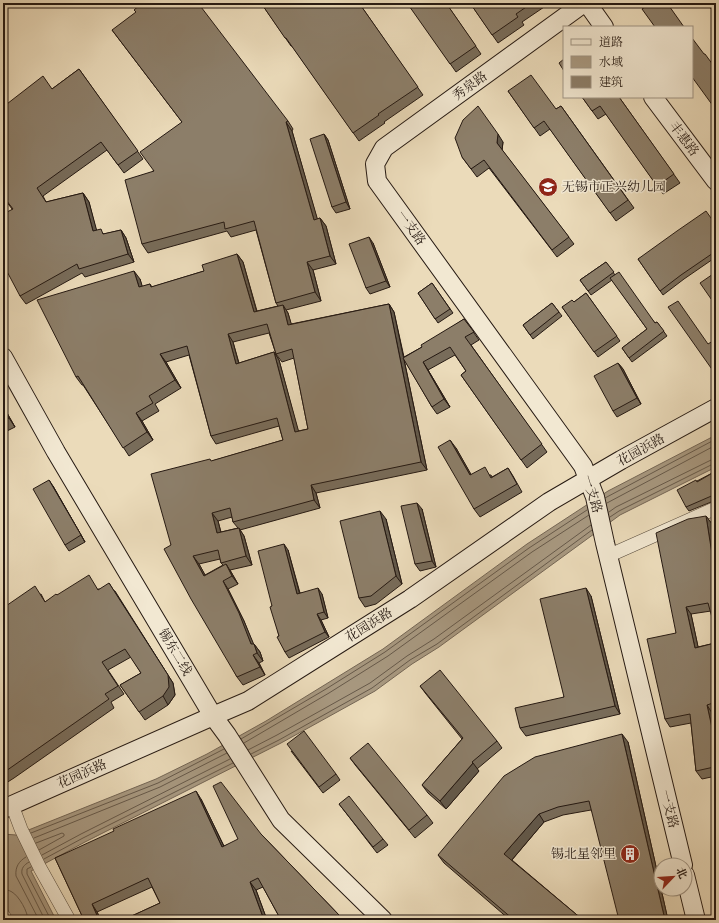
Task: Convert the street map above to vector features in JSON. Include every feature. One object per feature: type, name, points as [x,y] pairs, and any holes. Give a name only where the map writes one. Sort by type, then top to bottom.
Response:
[{"type":"street","name":"秀泉路","points":[[377,181],[375,164],[384,148],[584,3]]},
{"type":"street","points":[[587,3],[603,26]]},
{"type":"street","name":"丰惠路","points":[[654,98],[716,181]]},
{"type":"street","name":"一支路","points":[[377,181],[583,466],[595,497],[681,857]]},
{"type":"street","name":"锡东二线","points":[[3,357],[56,452],[213,716],[227,735],[281,820],[383,920]]},
{"type":"street","name":"花园浜路","points":[[7,807],[248,701],[410,599],[549,502],[716,408]]},
{"type":"street","points":[[607,550],[716,508]]},
{"type":"street","points":[[7,807],[21,829],[40,868],[69,920]]},
{"type":"street","points":[[690,897],[696,920]]},
{"type":"water","points":[[716,435],[716,467],[620,515],[439,647],[412,664],[375,691],[281,743],[85,842],[31,871],[56,920],[14,920],[3,902],[3,834],[16,835],[156,779],[207,754],[266,721],[383,649],[527,544],[608,491]]},
{"type":"building","points":[[142,3],[198,3],[288,121],[286,122],[314,220],[320,218],[330,256],[307,262],[315,292],[276,303],[254,221],[225,229],[224,222],[142,244],[125,180],[154,171],[140,152],[182,122],[112,30],[136,12],[134,10]]},
{"type":"building","points":[[261,3],[359,3],[418,87],[353,133]]},
{"type":"building","points":[[407,3],[446,3],[476,46],[450,64]]},
{"type":"building","points":[[470,3],[532,3],[516,14],[518,17],[492,35]]},
{"type":"building","points":[[651,3],[667,3],[683,26],[654,26],[642,9]]},
{"type":"building","points":[[708,3],[716,3],[716,8],[713,11]]},
{"type":"building","points":[[693,39],[716,69],[716,110],[693,78]]},
{"type":"building","points":[[563,60],[563,69],[559,63]]},
{"type":"building","points":[[79,69],[138,151],[118,165],[101,142],[37,188],[46,202],[83,193],[93,231],[101,229],[103,234],[121,230],[128,254],[79,269],[77,264],[20,296],[3,264],[3,214],[13,209],[3,196],[3,107],[43,76],[52,89]]},
{"type":"building","name":"无锡市正兴幼儿园","points":[[531,75],[556,109],[561,106],[628,200],[610,213],[544,121],[534,128],[508,91]]},
{"type":"building","points":[[583,98],[620,98],[674,174],[657,186],[600,106],[592,111]]},
{"type":"building","points":[[478,106],[498,134],[497,143],[569,237],[552,250],[484,160],[471,169],[462,157],[455,138],[463,120]]},
{"type":"building","points":[[324,134],[346,202],[332,207],[310,139]]},
{"type":"building","points":[[706,211],[716,225],[716,251],[660,291],[638,259]]},
{"type":"building","points":[[369,237],[386,281],[366,288],[349,244]]},
{"type":"building","points":[[237,254],[254,312],[283,305],[288,325],[389,304],[421,462],[311,485],[314,500],[233,522],[230,508],[212,513],[217,533],[239,528],[246,556],[221,563],[218,550],[193,556],[204,576],[226,564],[232,576],[223,581],[239,613],[251,644],[254,644],[257,653],[253,655],[260,667],[237,677],[191,599],[164,549],[171,545],[151,474],[210,459],[211,461],[283,440],[277,418],[211,436],[187,346],[160,354],[175,380],[149,396],[153,403],[136,413],[147,432],[123,448],[78,376],[76,377],[37,300],[134,271],[139,287],[150,284],[151,287],[204,271],[202,265]],"holes":[[[267,324],[276,354],[292,349],[308,429],[295,432],[274,352],[236,364],[228,334]]]},
{"type":"building","points":[[606,262],[614,272],[588,291],[580,280]]},
{"type":"building","points":[[619,272],[655,323],[657,322],[664,331],[629,358],[622,348],[647,329],[610,278]]},
{"type":"building","points":[[716,272],[716,306],[700,283]]},
{"type":"building","points":[[432,283],[450,309],[435,319],[418,293]]},
{"type":"building","points":[[586,293],[617,336],[594,352],[562,307],[572,300],[574,302]]},
{"type":"building","points":[[678,301],[708,344],[716,339],[716,375],[668,307]]},
{"type":"building","points":[[552,303],[559,312],[530,335],[523,325]]},
{"type":"building","points":[[464,319],[474,332],[465,337],[542,444],[521,460],[461,375],[466,371],[450,347],[423,362],[444,399],[432,407],[403,358],[422,347],[421,345]]},
{"type":"building","points":[[618,363],[637,398],[613,411],[594,376]]},
{"type":"building","points":[[3,408],[9,418],[3,422]]},
{"type":"building","points":[[450,440],[470,475],[485,467],[491,478],[508,468],[517,484],[474,509],[438,447]]},
{"type":"building","points":[[716,471],[716,494],[686,507],[677,490],[696,480],[697,482]]},
{"type":"building","points":[[49,480],[81,535],[65,545],[33,489]]},
{"type":"building","points":[[417,503],[432,561],[415,564],[401,506]]},
{"type":"building","points":[[380,511],[396,576],[371,596],[359,598],[340,521]]},
{"type":"building","points":[[706,516],[716,573],[716,632],[708,603],[686,607],[695,648],[715,643],[716,646],[716,702],[707,705],[714,737],[716,736],[716,778],[714,767],[696,771],[690,714],[665,719],[647,639],[676,633],[656,533],[688,519]]},
{"type":"building","points":[[284,544],[297,594],[318,588],[324,612],[317,614],[325,632],[285,652],[277,637],[279,636],[270,607],[272,606],[258,551]]},
{"type":"building","points":[[89,575],[98,590],[109,583],[168,675],[169,687],[163,696],[139,712],[120,685],[141,673],[125,649],[102,662],[118,686],[105,694],[109,699],[3,773],[3,608],[35,586],[45,602]]},
{"type":"building","points":[[586,588],[615,706],[520,728],[515,708],[564,697],[540,599]]},
{"type":"building","points":[[440,670],[497,741],[472,762],[473,763],[440,801],[422,785],[463,738],[420,686]]},
{"type":"building","points":[[304,731],[336,774],[319,787],[287,744]]},
{"type":"building","points":[[622,734],[653,868],[653,897],[660,897],[665,920],[619,920],[589,801],[558,807],[539,814],[504,854],[583,920],[514,920],[438,855],[504,776],[535,757]]},
{"type":"building","points":[[368,743],[427,815],[409,830],[350,758]]},
{"type":"building","points":[[221,782],[261,834],[339,915],[332,920],[281,920],[258,878],[250,882],[264,920],[123,920],[160,903],[148,878],[92,904],[99,920],[84,920],[55,858],[114,831],[113,829],[196,791],[222,847],[238,839],[213,786]]},
{"type":"building","points":[[349,796],[383,839],[373,847],[339,804]]},
{"type":"place","name":"无锡市正兴幼儿园","points":[[548,187]]},
{"type":"place","name":"锡北星邻里","points":[[630,854]]}]
